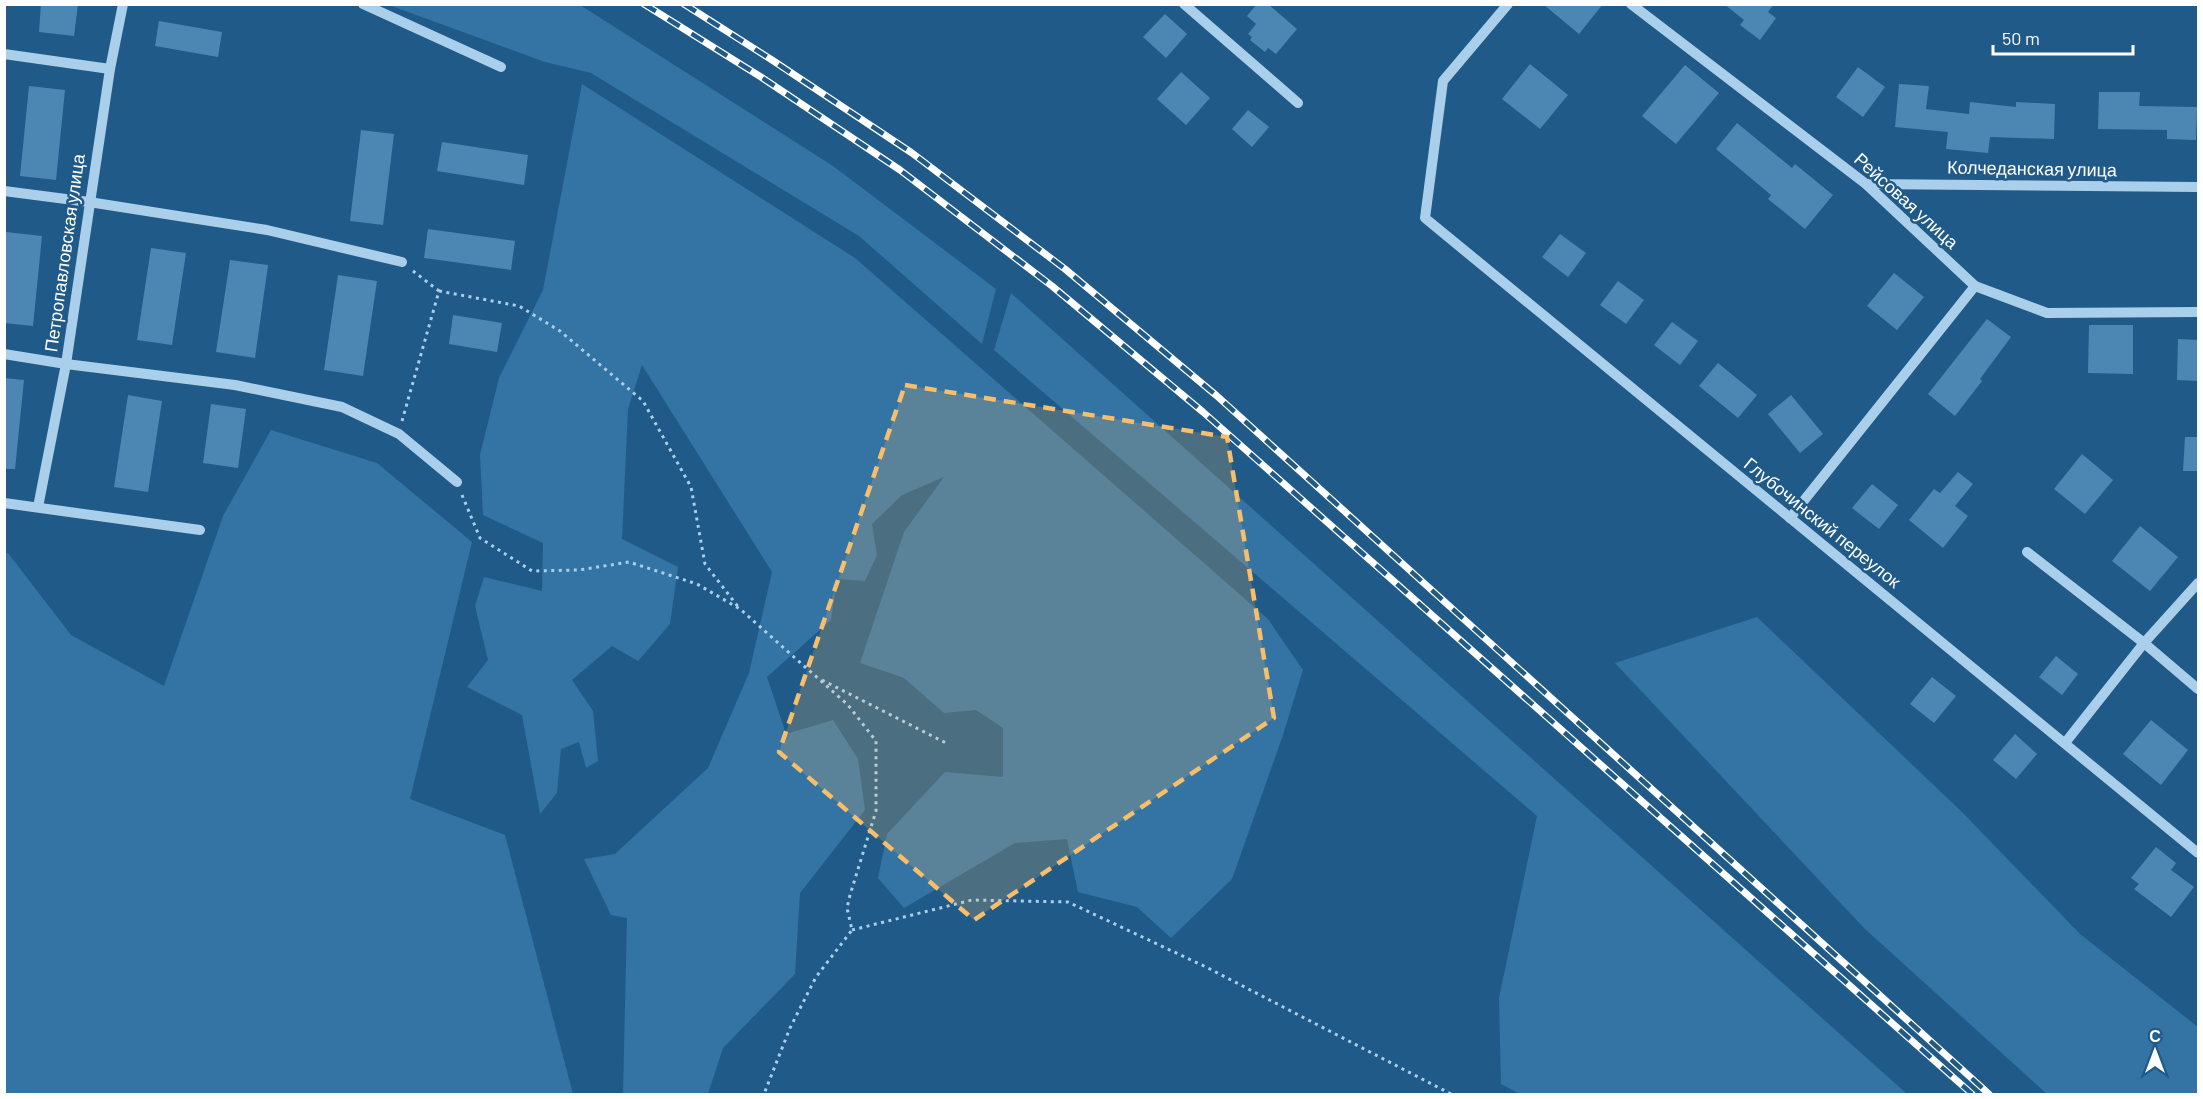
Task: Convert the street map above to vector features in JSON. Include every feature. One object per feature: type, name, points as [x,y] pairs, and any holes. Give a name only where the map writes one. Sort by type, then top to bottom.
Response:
[{"type":"street","name":"Петропавловская улица","points":[[38,507],[66,364],[110,69],[123,4]]},
{"type":"street","points":[[363,4],[501,67]]},
{"type":"street","points":[[1184,4],[1298,103]]},
{"type":"street","name":"Глубочинский переулок","points":[[1508,4],[1443,81],[1425,218],[2199,853]]},
{"type":"street","name":"Рейсовая улица","points":[[1631,4],[1866,184],[1975,286],[2046,313],[2199,312]]},
{"type":"street","points":[[4,54],[110,69]]},
{"type":"street","name":"Колчеданская улица","points":[[1866,184],[2199,187]]},
{"type":"street","points":[[4,191],[267,230],[402,262]]},
{"type":"street","points":[[1790,518],[1975,286]]},
{"type":"street","points":[[4,354],[235,385],[342,407],[399,434],[457,482]]},
{"type":"street","points":[[4,503],[200,530]]},
{"type":"street","points":[[2026,552],[2144,643],[2199,689]]},
{"type":"street","points":[[2065,743],[2144,643],[2199,583]]},
{"type":"path","points":[[402,262],[439,291],[519,306],[560,331],[643,401],[691,487],[705,564],[740,609],[848,705],[876,741],[876,811],[849,901],[852,930]]},
{"type":"path","points":[[399,434],[439,291]]},
{"type":"path","points":[[457,482],[480,538],[532,571],[579,570],[629,562],[697,584],[740,609]]},
{"type":"path","points":[[818,678],[946,743]]},
{"type":"path","points":[[764,1095],[790,1029],[816,976],[852,930],[972,900],[1068,902],[1206,967],[1451,1095]]},
{"type":"highlighted area","points":[[905,385],[1227,437],[1274,718],[974,920],[779,752]]},
{"type":"shaded area","points":[[389,5],[580,5],[833,166],[996,289],[982,344],[859,236],[591,73],[545,62]]},
{"type":"shaded area","points":[[582,84],[855,258],[1268,619],[1303,670],[1282,738],[1232,879],[1171,938],[1137,907],[1078,892],[1067,839],[1015,843],[904,908],[878,878],[887,834],[945,772],[1003,777],[1003,728],[976,710],[944,713],[904,678],[860,663],[904,532],[944,477],[902,495],[872,524],[877,555],[865,581],[837,579],[831,620],[767,677],[786,734],[833,720],[858,759],[865,810],[800,893],[795,974],[723,1048],[708,1094],[623,1094],[627,918],[611,915],[584,859],[615,854],[708,768],[749,673],[772,572],[642,365],[628,409],[622,539],[678,567],[670,624],[638,661],[612,646],[572,680],[593,711],[598,761],[586,768],[579,742],[561,749],[557,793],[540,814],[522,715],[467,687],[488,660],[475,606],[484,577],[542,591],[543,543],[483,515],[480,455],[499,378],[543,290]]},
{"type":"shaded area","points":[[1011,293],[1907,1094],[1520,1094],[1501,1084],[1499,998],[1537,816],[994,350]]},
{"type":"shaded area","points":[[271,430],[377,463],[472,542],[410,799],[505,835],[573,1094],[5,1094],[5,554],[8,553],[71,635],[164,686],[223,516]]},
{"type":"shaded area","points":[[1757,617],[1963,813],[2080,934],[2198,1027],[2198,1094],[2047,1094],[1864,928],[1615,663]]},
{"type":"building","points":[[41,4],[78,4],[74,36],[39,32]]},
{"type":"building","points":[[1257,4],[1268,4],[1297,29],[1276,54],[1268,48],[1265,52],[1250,40],[1252,37],[1248,34],[1256,24],[1247,16]]},
{"type":"building","points":[[1543,4],[1603,4],[1579,34]]},
{"type":"building","points":[[1724,4],[1774,4],[1768,12],[1776,18],[1760,40],[1740,25],[1744,20]]},
{"type":"building","points":[[1165,14],[1187,34],[1166,58],[1143,37]]},
{"type":"building","points":[[159,21],[222,32],[218,57],[155,46]]},
{"type":"building","points":[[1530,64],[1568,95],[1540,129],[1502,99]]},
{"type":"building","points":[[1685,65],[1719,93],[1676,144],[1642,116]]},
{"type":"building","points":[[1858,67],[1885,87],[1863,117],[1836,97]]},
{"type":"building","points":[[1181,72],[1210,98],[1186,125],[1157,99]]},
{"type":"building","points":[[1899,84],[1929,86],[1926,109],[1969,114],[1970,102],[2016,107],[2016,102],[2055,104],[2054,139],[1990,137],[1988,153],[1946,149],[1948,132],[1895,127]]},
{"type":"building","points":[[29,86],[65,90],[56,180],[20,176]]},
{"type":"building","points":[[2099,92],[2140,92],[2139,106],[2197,107],[2196,140],[2167,139],[2167,130],[2098,129]]},
{"type":"building","points":[[1248,110],[1269,127],[1252,147],[1232,129]]},
{"type":"building","points":[[1737,123],[1792,168],[1795,164],[1833,195],[1805,229],[1768,199],[1771,195],[1716,149]]},
{"type":"building","points":[[361,130],[394,134],[383,225],[350,221]]},
{"type":"building","points":[[442,142],[528,155],[524,185],[437,171]]},
{"type":"building","points":[[428,229],[515,241],[511,270],[424,258]]},
{"type":"building","points":[[6,232],[42,236],[33,326],[4,323]]},
{"type":"building","points":[[1560,234],[1586,253],[1568,277],[1542,257]]},
{"type":"building","points":[[151,248],[186,253],[172,345],[137,340]]},
{"type":"building","points":[[230,260],[268,265],[255,358],[216,352]]},
{"type":"building","points":[[1894,273],[1924,297],[1897,330],[1867,306]]},
{"type":"building","points":[[338,275],[377,281],[363,376],[324,370]]},
{"type":"building","points":[[1618,281],[1644,300],[1626,324],[1600,305]]},
{"type":"building","points":[[453,315],[502,323],[497,352],[449,344]]},
{"type":"building","points":[[1987,319],[2011,337],[1955,416],[1928,394]]},
{"type":"building","points":[[1672,322],[1698,341],[1680,365],[1654,345]]},
{"type":"building","points":[[2089,325],[2133,325],[2133,374],[2088,373]]},
{"type":"building","points":[[2178,339],[2199,340],[2199,381],[2177,380]]},
{"type":"building","points":[[1718,363],[1757,395],[1738,418],[1699,386]]},
{"type":"building","points":[[4,378],[24,380],[15,469],[4,469]]},
{"type":"building","points":[[128,395],[162,401],[148,492],[114,487]]},
{"type":"building","points":[[1791,395],[1823,434],[1800,453],[1768,414]]},
{"type":"building","points":[[211,404],[246,409],[238,468],[203,463]]},
{"type":"building","points":[[2185,437],[2199,437],[2199,471],[2183,471]]},
{"type":"building","points":[[2082,454],[2113,480],[2085,514],[2054,489]]},
{"type":"building","points":[[1958,472],[1973,484],[1955,506],[1968,516],[1943,548],[1909,520],[1934,489],[1940,493]]},
{"type":"building","points":[[1872,484],[1898,505],[1879,529],[1852,508]]},
{"type":"building","points":[[2140,526],[2178,557],[2150,591],[2112,561]]},
{"type":"building","points":[[2056,656],[2078,674],[2062,695],[2039,677]]},
{"type":"building","points":[[1932,677],[1956,696],[1934,723],[1910,704]]},
{"type":"building","points":[[2151,720],[2188,750],[2161,785],[2123,754]]},
{"type":"building","points":[[2015,734],[2037,754],[2016,779],[1993,760]]},
{"type":"building","points":[[2156,847],[2176,863],[2171,870],[2194,887],[2171,917],[2134,889],[2139,884],[2131,878]]},
{"type":"railway","points":[[644,4],[761,77],[900,170],[1052,286],[1203,412],[1972,1094]]},
{"type":"railway","points":[[684,4],[912,153],[1065,269],[1217,396],[1989,1094]]}]
